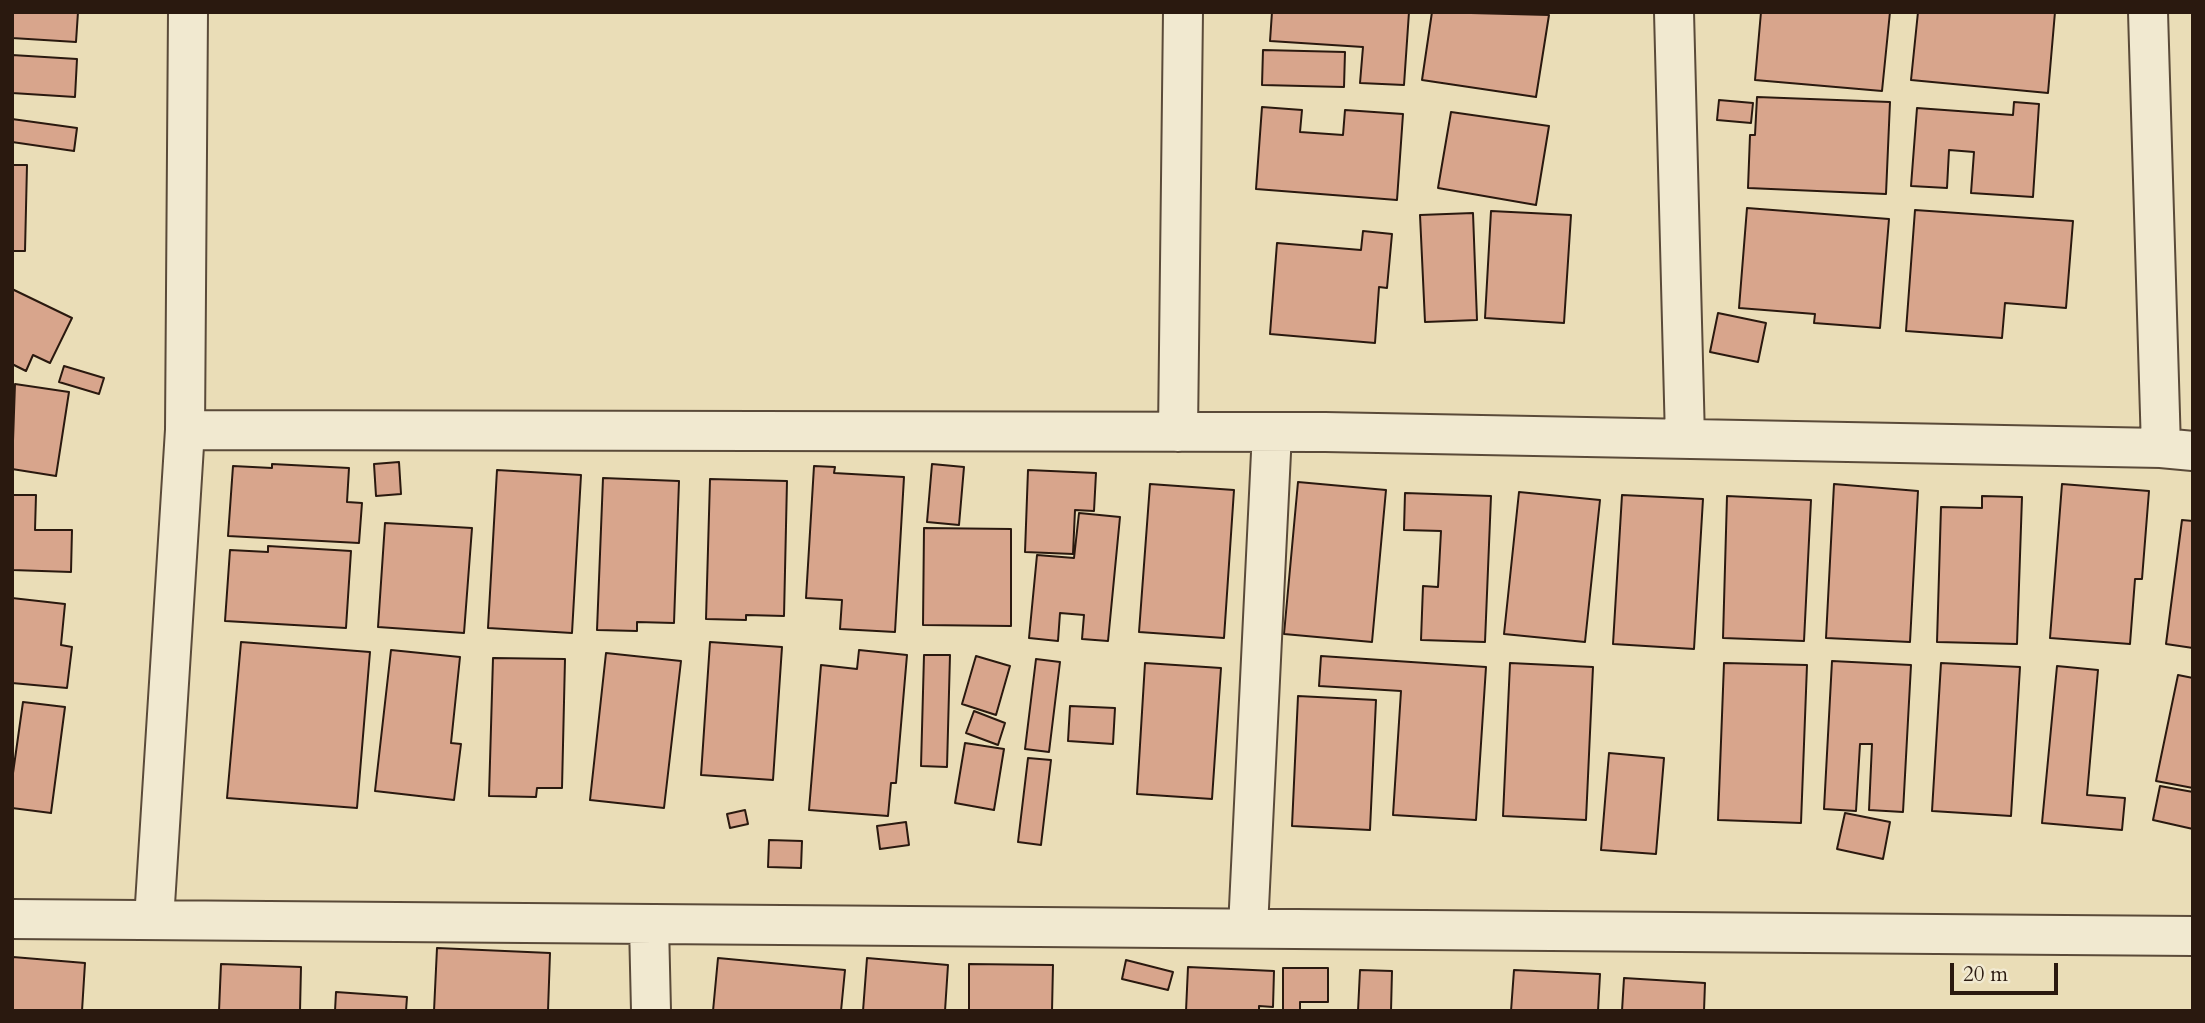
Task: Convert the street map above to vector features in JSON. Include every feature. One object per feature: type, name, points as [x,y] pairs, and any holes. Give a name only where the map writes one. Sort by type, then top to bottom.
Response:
[{"type":"street","points":[[154,920],[185,430],[188,12]]},
{"type":"street","points":[[1178,432],[1183,12]]},
{"type":"street","points":[[1674,12],[1685,439]]},
{"type":"street","points":[[185,430],[1272,432],[2177,449],[2148,12]]},
{"type":"street","points":[[1248,928],[1272,432]]},
{"type":"street","points":[[12,919],[2193,936]]},
{"type":"street","points":[[649,924],[652,1011]]},
{"type":"building","points":[[12,12],[78,12],[76,42],[12,38]]},
{"type":"building","points":[[1272,12],[1409,12],[1404,85],[1360,83],[1363,47],[1270,41]]},
{"type":"building","points":[[1432,12],[1549,15],[1536,97],[1422,80]]},
{"type":"building","points":[[1761,12],[1890,12],[1882,91],[1755,80]]},
{"type":"building","points":[[1918,12],[2055,12],[2048,93],[1911,80]]},
{"type":"building","points":[[1263,50],[1345,52],[1344,87],[1262,85]]},
{"type":"building","points":[[12,55],[77,59],[75,97],[12,93]]},
{"type":"building","points":[[1757,97],[1890,102],[1886,194],[1748,188],[1750,135],[1755,135]]},
{"type":"building","points":[[1719,100],[1753,103],[1751,123],[1717,120]]},
{"type":"building","points":[[2014,102],[2039,104],[2033,197],[1971,193],[1974,152],[1949,150],[1947,188],[1911,186],[1917,108],[2013,115]]},
{"type":"building","points":[[1262,107],[1302,110],[1300,132],[1343,135],[1345,110],[1403,114],[1397,200],[1256,189]]},
{"type":"building","points":[[1451,112],[1549,126],[1536,205],[1438,188]]},
{"type":"building","points":[[12,119],[77,128],[74,151],[12,142]]},
{"type":"building","points":[[12,165],[27,165],[25,251],[13,251]]},
{"type":"building","points":[[1747,208],[1889,219],[1880,328],[1814,323],[1815,314],[1739,308]]},
{"type":"building","points":[[1915,210],[2073,221],[2066,308],[2005,303],[2002,338],[1906,331]]},
{"type":"building","points":[[1491,211],[1571,215],[1564,323],[1485,318]]},
{"type":"building","points":[[1473,213],[1477,320],[1425,322],[1420,215]]},
{"type":"building","points":[[1363,231],[1392,234],[1387,288],[1379,287],[1375,343],[1270,334],[1277,243],[1361,250]]},
{"type":"building","points":[[12,289],[72,318],[50,363],[33,355],[26,371],[12,364]]},
{"type":"building","points":[[1718,313],[1766,323],[1758,362],[1710,352]]},
{"type":"building","points":[[64,366],[104,378],[99,394],[59,382]]},
{"type":"building","points":[[15,384],[69,392],[56,476],[12,469]]},
{"type":"building","points":[[399,462],[401,494],[376,496],[374,464]]},
{"type":"building","points":[[272,464],[349,468],[347,502],[362,503],[359,543],[228,536],[233,466],[272,468]]},
{"type":"building","points":[[932,464],[964,467],[959,525],[927,522]]},
{"type":"building","points":[[814,466],[835,467],[834,473],[904,477],[895,632],[840,629],[842,600],[806,598]]},
{"type":"building","points":[[497,470],[581,475],[572,633],[488,628]]},
{"type":"building","points":[[1028,470],[1096,473],[1094,511],[1075,510],[1073,554],[1025,552]]},
{"type":"building","points":[[603,478],[679,481],[674,623],[637,622],[637,631],[597,630]]},
{"type":"building","points":[[710,479],[787,481],[784,616],[746,615],[746,620],[706,619]]},
{"type":"building","points":[[1298,482],[1386,490],[1372,642],[1284,634]]},
{"type":"building","points":[[1150,484],[1234,490],[1224,638],[1139,632]]},
{"type":"building","points":[[1834,484],[1918,491],[1910,642],[1826,638]]},
{"type":"building","points":[[2062,484],[2149,491],[2142,579],[2135,579],[2130,644],[2050,638]]},
{"type":"building","points":[[1519,492],[1600,500],[1585,642],[1504,634]]},
{"type":"building","points":[[1405,493],[1491,496],[1485,642],[1421,640],[1423,586],[1438,587],[1441,531],[1404,530]]},
{"type":"building","points":[[12,495],[36,495],[35,530],[72,530],[71,572],[12,570]]},
{"type":"building","points":[[1622,495],[1703,499],[1694,649],[1613,644]]},
{"type":"building","points":[[1727,496],[1811,500],[1804,641],[1723,638]]},
{"type":"building","points":[[1982,496],[2022,497],[2017,644],[1937,642],[1941,507],[1982,508]]},
{"type":"building","points":[[1079,513],[1120,517],[1108,641],[1082,639],[1084,615],[1060,613],[1058,641],[1029,638],[1037,555],[1074,558]]},
{"type":"building","points":[[2182,520],[2193,521],[2193,648],[2166,644]]},
{"type":"building","points":[[385,523],[472,528],[464,633],[378,627]]},
{"type":"building","points":[[924,528],[1011,529],[1011,626],[923,625]]},
{"type":"building","points":[[268,546],[351,551],[346,628],[225,621],[230,550],[268,552]]},
{"type":"building","points":[[12,598],[65,604],[61,645],[72,647],[67,688],[12,683]]},
{"type":"building","points":[[241,642],[370,652],[357,808],[227,798]]},
{"type":"building","points":[[710,642],[782,647],[773,780],[701,775]]},
{"type":"building","points":[[391,650],[460,657],[451,743],[461,744],[454,800],[375,791]]},
{"type":"building","points":[[859,650],[907,655],[896,783],[891,783],[888,816],[809,810],[821,665],[857,669]]},
{"type":"building","points":[[606,653],[681,661],[664,808],[590,800]]},
{"type":"building","points":[[924,655],[950,655],[947,767],[921,766]]},
{"type":"building","points":[[976,656],[1010,666],[996,715],[962,704]]},
{"type":"building","points":[[1321,656],[1486,667],[1476,820],[1393,815],[1401,691],[1319,686]]},
{"type":"building","points":[[493,658],[565,659],[562,788],[537,788],[536,797],[489,796]]},
{"type":"building","points":[[1036,659],[1060,662],[1049,752],[1025,749]]},
{"type":"building","points":[[1832,661],[1911,665],[1903,812],[1869,810],[1872,744],[1860,744],[1856,811],[1824,809]]},
{"type":"building","points":[[1145,663],[1221,668],[1212,799],[1137,794]]},
{"type":"building","points":[[1510,663],[1593,667],[1586,820],[1503,816]]},
{"type":"building","points":[[1724,663],[1807,665],[1801,823],[1718,820]]},
{"type":"building","points":[[1941,663],[2020,667],[2011,816],[1932,811]]},
{"type":"building","points":[[2057,666],[2098,670],[2087,795],[2125,798],[2122,830],[2042,823]]},
{"type":"building","points":[[2178,675],[2193,678],[2193,788],[2156,781]]},
{"type":"building","points":[[1298,696],[1376,700],[1370,830],[1292,826]]},
{"type":"building","points":[[23,702],[65,707],[51,813],[12,808],[12,780]]},
{"type":"building","points":[[1070,706],[1115,708],[1113,744],[1068,741]]},
{"type":"building","points":[[974,711],[1005,723],[998,745],[966,733]]},
{"type":"building","points":[[965,743],[1004,749],[994,810],[955,803]]},
{"type":"building","points":[[1609,753],[1664,758],[1656,854],[1601,850]]},
{"type":"building","points":[[1028,758],[1051,760],[1041,845],[1018,842]]},
{"type":"building","points":[[2160,786],[2193,792],[2193,829],[2153,820]]},
{"type":"building","points":[[745,810],[748,824],[730,828],[727,814]]},
{"type":"building","points":[[1845,813],[1890,822],[1883,859],[1837,849]]},
{"type":"building","points":[[906,822],[909,845],[880,849],[877,826]]},
{"type":"building","points":[[769,840],[802,841],[801,868],[768,867]]},
{"type":"building","points":[[437,948],[550,953],[548,1011],[434,1011]]},
{"type":"building","points":[[13,957],[85,963],[82,1011],[12,1011]]},
{"type":"building","points":[[718,958],[845,970],[841,1011],[713,1011]]},
{"type":"building","points":[[867,958],[948,965],[945,1011],[863,1011]]},
{"type":"building","points":[[1126,960],[1173,972],[1168,990],[1122,979]]},
{"type":"building","points":[[221,964],[301,967],[300,1011],[219,1011]]},
{"type":"building","points":[[969,964],[1053,965],[1052,1011],[969,1011]]},
{"type":"building","points":[[1188,967],[1274,971],[1273,1007],[1259,1006],[1259,1011],[1186,1011]]},
{"type":"building","points":[[1283,968],[1328,968],[1328,1002],[1300,1002],[1300,1011],[1283,1011]]},
{"type":"building","points":[[1360,970],[1392,971],[1391,1011],[1358,1011]]},
{"type":"building","points":[[1514,970],[1600,974],[1598,1011],[1511,1011]]},
{"type":"building","points":[[1624,978],[1705,983],[1704,1011],[1622,1011]]},
{"type":"building","points":[[336,992],[407,997],[406,1011],[335,1011]]}]
